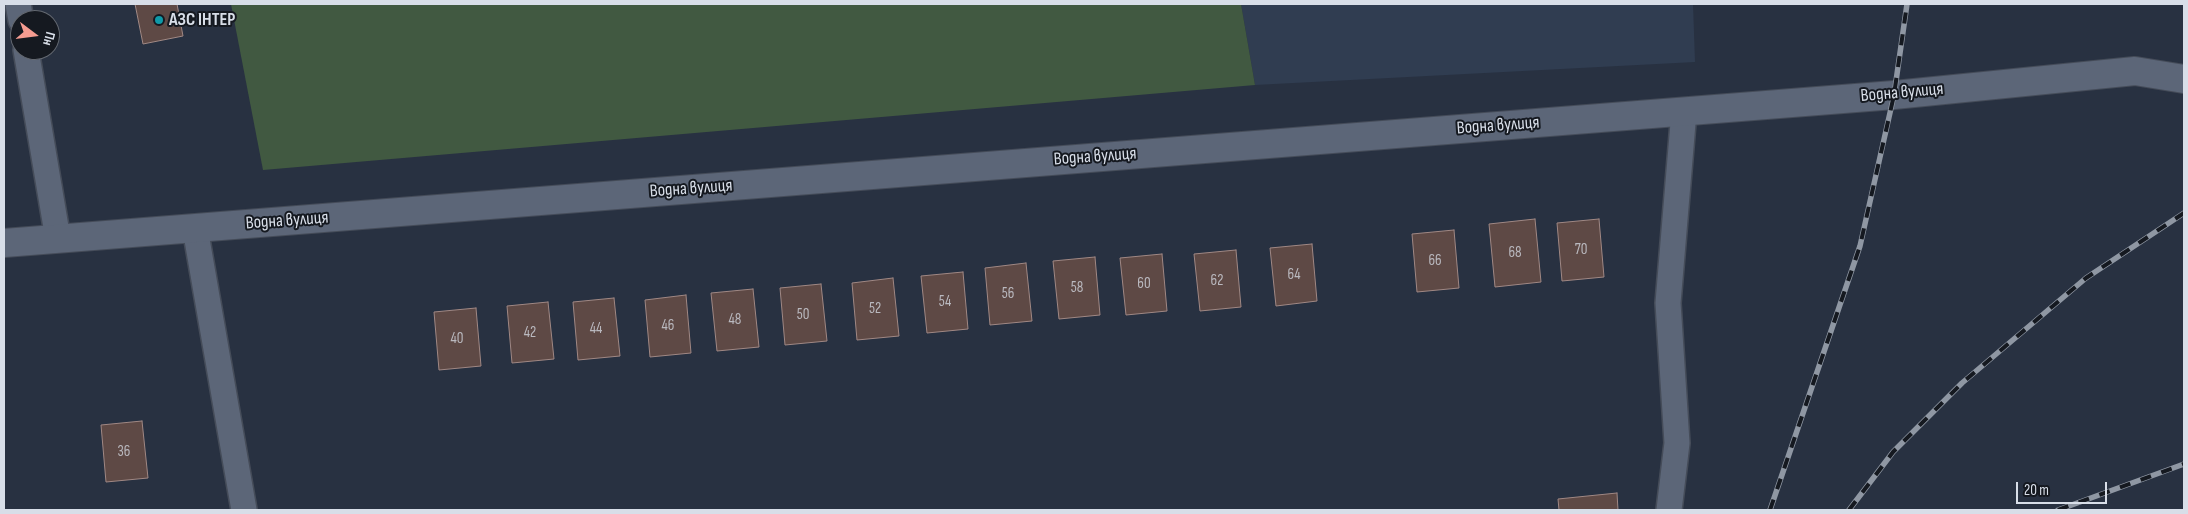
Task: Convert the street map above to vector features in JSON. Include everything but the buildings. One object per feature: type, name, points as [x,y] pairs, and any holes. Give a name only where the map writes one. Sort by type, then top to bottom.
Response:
[{"type":"street","points":[[28,60],[58,238]]},
{"type":"street","name":"Водна вулиця","points":[[4,243],[1894,95],[2135,70],[2184,79]]},
{"type":"street","points":[[1669,510],[1677,443],[1668,303],[1684,111]]},
{"type":"street","points":[[195,228],[244,510]]},
{"type":"shaded area","points":[[1241,4],[1693,4],[1695,62],[1255,85]]},
{"type":"green space","points":[[231,4],[1241,4],[1255,85],[263,170]]},
{"type":"railway","points":[[1770,510],[1860,246],[1894,95],[1907,4]]},
{"type":"railway","points":[[1849,510],[1893,452],[1962,383],[2086,278],[2184,213]]},
{"type":"railway","points":[[2058,510],[2184,464]]},
{"type":"place","name":"АЗС ІНТЕР","points":[[159,20]]}]
